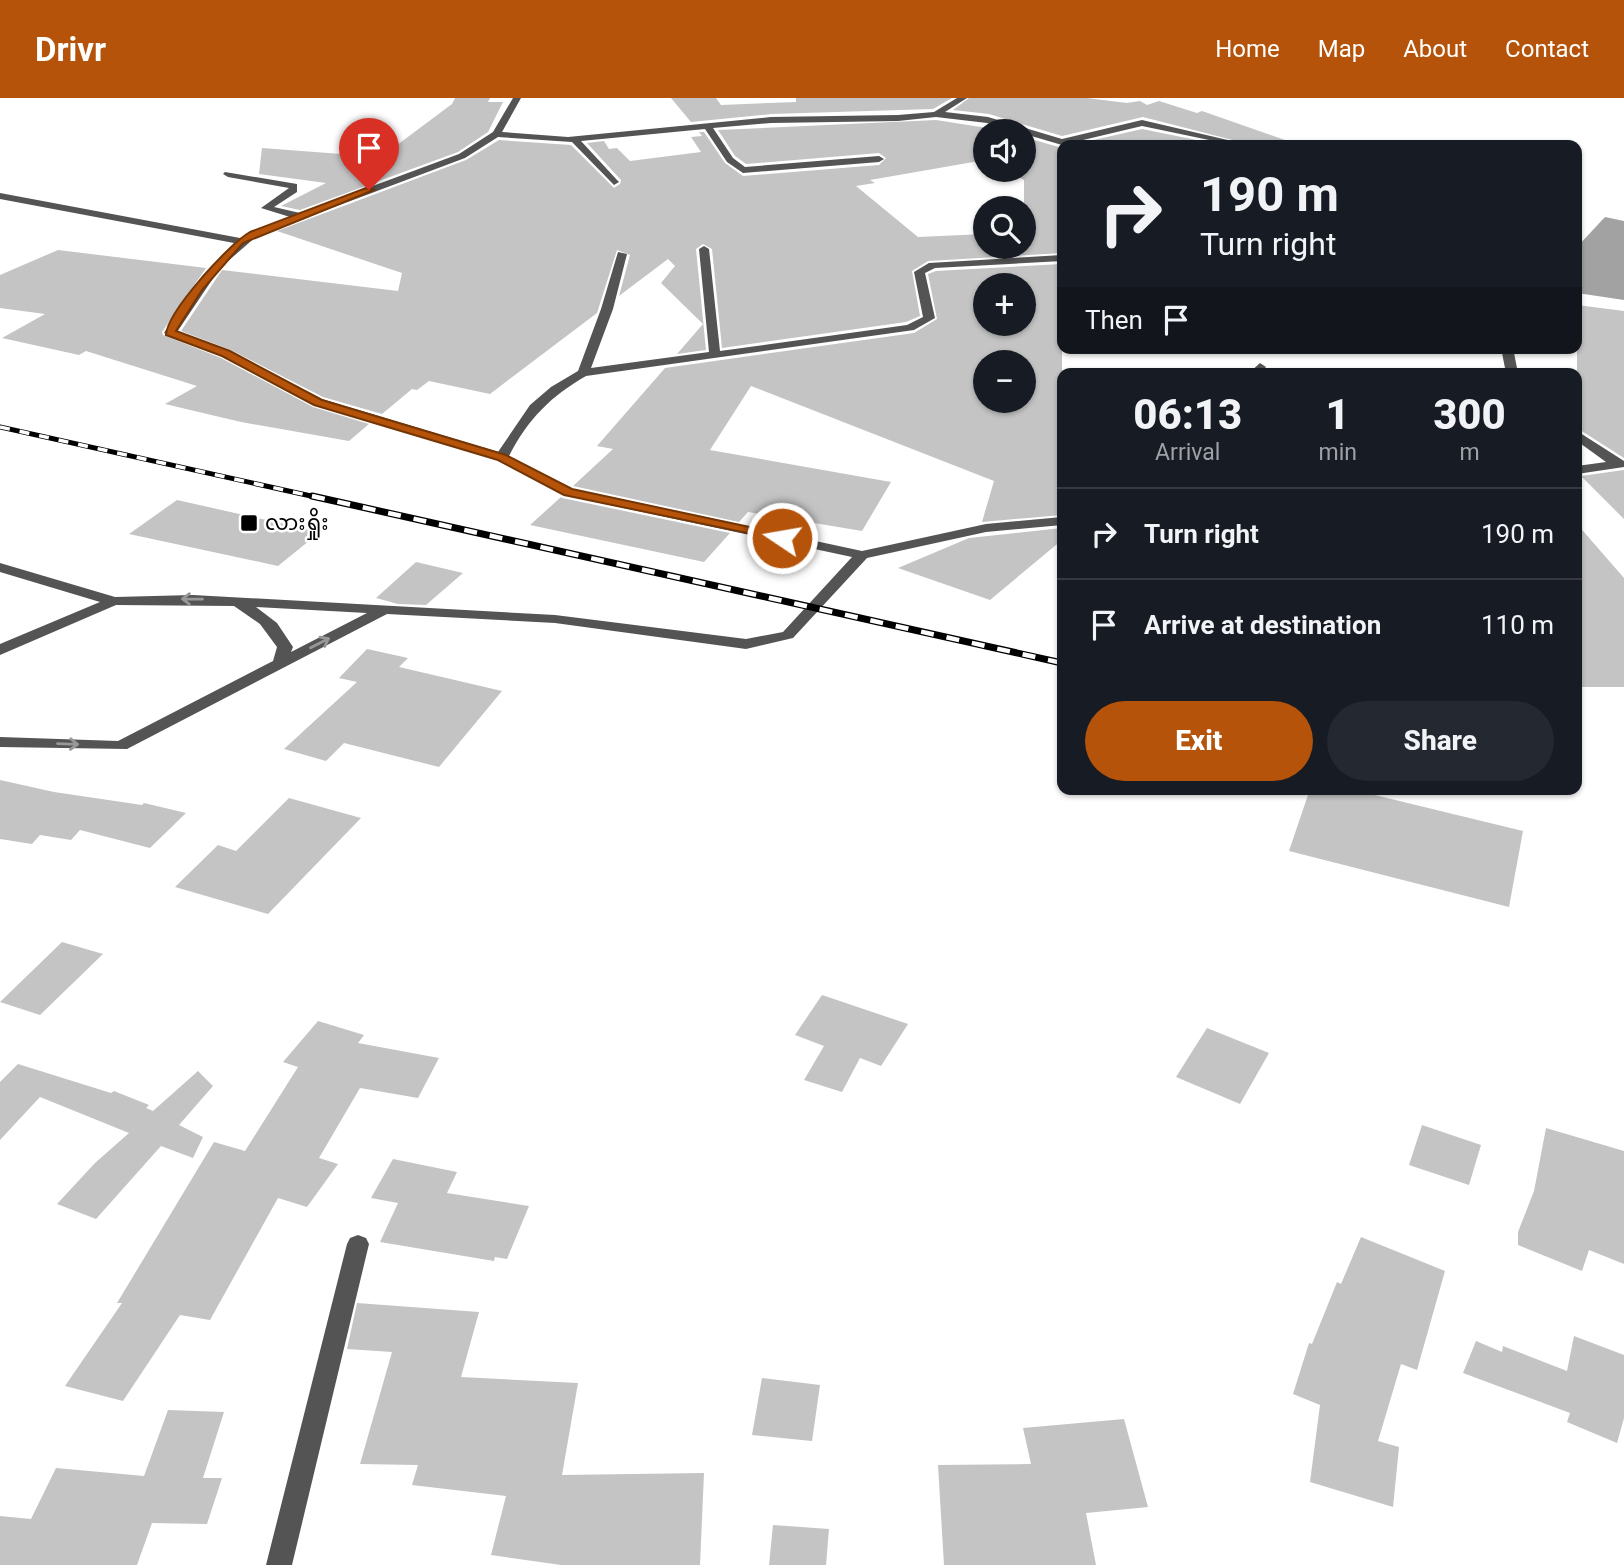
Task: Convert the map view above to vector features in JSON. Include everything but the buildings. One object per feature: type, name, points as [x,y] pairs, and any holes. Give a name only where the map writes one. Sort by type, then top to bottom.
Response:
[{"type":"street","points":[[517,98],[496,134],[462,156],[300,216],[240,242],[198,288],[170,332],[226,354],[318,402],[502,457],[568,492],[862,555],[986,528],[1057,521]]},
{"type":"street","points":[[936,114],[963,98]]},
{"type":"street","points":[[496,134],[575,140],[808,118],[898,118],[936,114],[988,120],[1057,141]]},
{"type":"street","points":[[1073,140],[1142,123],[1221,140]]},
{"type":"street","points":[[708,127],[730,160],[743,170],[879,159]]},
{"type":"street","points":[[575,140],[614,181]]},
{"type":"street","points":[[228,174],[294,186],[294,190],[266,208],[300,216]]},
{"type":"street","points":[[0,196],[240,242]]},
{"type":"street","points":[[704,249],[715,355]]},
{"type":"street","points":[[583,373],[607,309],[622,254]]},
{"type":"street","points":[[502,457],[519,423],[549,391],[583,373],[909,328],[929,318],[919,272],[933,265],[1057,258]]},
{"type":"street","points":[[1582,438],[1621,464]]},
{"type":"street","points":[[1582,469],[1621,464]]},
{"type":"street","points":[[0,567],[114,601],[235,601],[555,619],[746,644],[788,635],[862,555]]},
{"type":"street","points":[[0,650],[114,601]]},
{"type":"street","points":[[235,601],[263,617],[280,634],[285,647],[280,663]]},
{"type":"street","points":[[0,742],[121,746],[382,611]]},
{"type":"street","points":[[279,1565],[358,1244]]},
{"type":"shaded area","points":[[1605,217],[1624,221],[1624,300],[1582,294],[1582,242]]},
{"type":"railway","points":[[0,427],[320,498]]},
{"type":"railway","points":[[312,496],[1057,662]]},
{"type":"place","name":"လားရှိုး","points":[[249,523]]},
{"type":"route","points":[[369,190],[253,234],[240,242],[198,288],[170,332],[226,354],[318,402],[502,457],[568,492],[782,538]]}]
